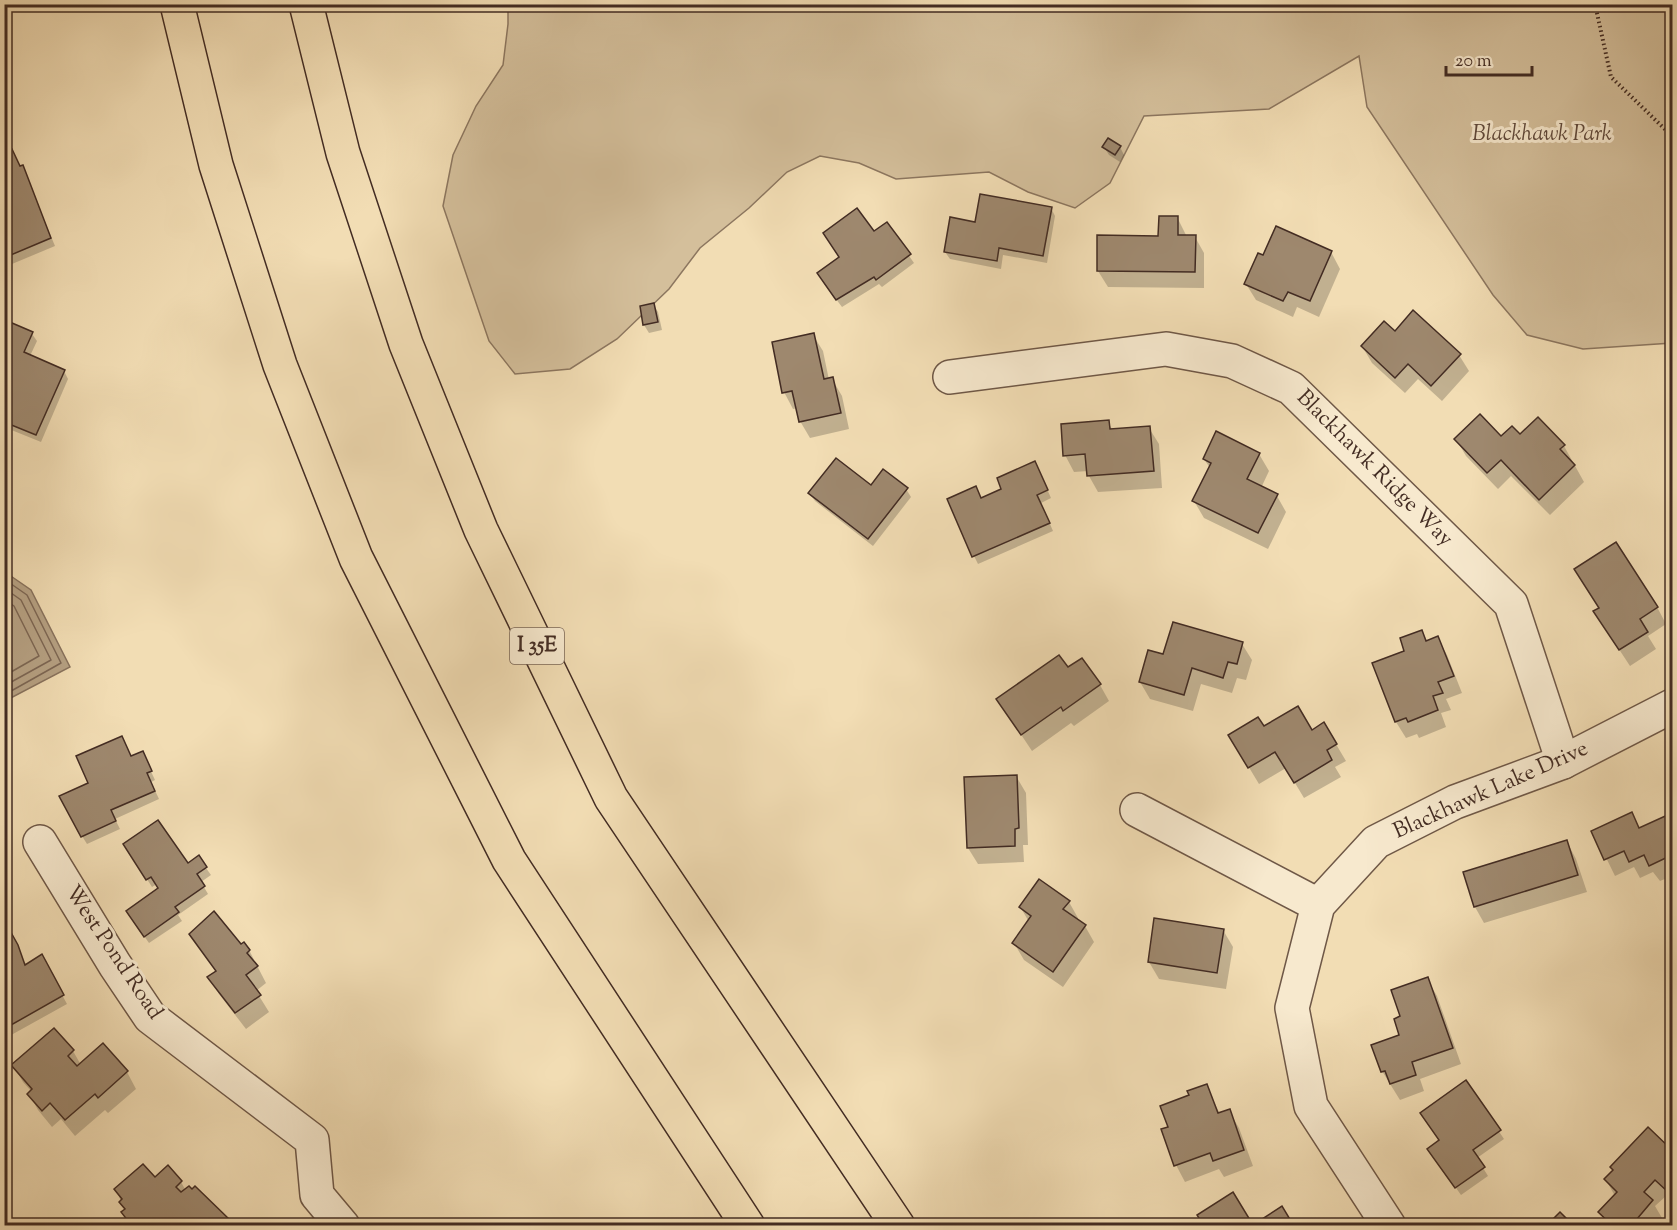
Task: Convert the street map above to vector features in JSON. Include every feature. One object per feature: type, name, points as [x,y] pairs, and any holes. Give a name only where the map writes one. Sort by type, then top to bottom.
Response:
[{"type":"highway","points":[[177,4],[216,165],[280,365],[357,558],[509,860],[748,1226]]},
{"type":"highway","name":"I 35E","points":[[306,4],[343,153],[406,344],[481,530],[606,788],[898,1226]]},
{"type":"street","name":"Blackhawk Ridge Way","points":[[950,377],[1166,349],[1232,361],[1291,388],[1511,604],[1563,762]]},
{"type":"street","name":"Blackhawk Lake Drive","points":[[1389,1226],[1311,1106],[1292,1008],[1318,905],[1376,842],[1455,802],[1563,762],[1672,706]]},
{"type":"street","points":[[1137,810],[1318,905]]},
{"type":"street","name":"West Pond Road","points":[[40,842],[115,965],[150,1017],[312,1140],[317,1195],[343,1226]]},
{"type":"path","points":[[1594,4],[1611,77],[1672,136]]},
{"type":"green space","name":"Blackhawk Park","points":[[508,5],[1672,5],[1672,343],[1583,349],[1527,335],[1493,295],[1367,107],[1359,56],[1269,109],[1144,116],[1110,183],[1075,208],[1028,192],[989,172],[896,179],[859,163],[820,156],[787,172],[749,208],[700,248],[669,289],[617,339],[570,369],[515,374],[489,341],[443,206],[453,155],[476,106],[503,65]]},
{"type":"water","points":[[5,572],[31,590],[70,667],[5,701]]},
{"type":"building","points":[[1108,138],[1121,146],[1115,155],[1102,147]]},
{"type":"building","points":[[12,149],[20,166],[23,165],[51,238],[6,257],[4,253],[4,152]]},
{"type":"building","points":[[980,194],[1052,207],[1043,256],[999,248],[997,261],[944,252],[950,217],[975,222]]},
{"type":"building","points":[[857,208],[874,231],[887,222],[911,254],[876,280],[874,277],[836,300],[817,273],[839,257],[823,233]]},
{"type":"building","points":[[1159,216],[1178,216],[1178,235],[1196,235],[1195,272],[1097,271],[1097,235],[1158,236]]},
{"type":"building","points":[[1276,226],[1332,251],[1310,301],[1288,292],[1283,301],[1244,284],[1258,253],[1263,255]]},
{"type":"building","points":[[654,303],[658,322],[643,325],[640,306]]},
{"type":"building","points":[[1413,310],[1461,354],[1431,386],[1408,364],[1395,378],[1361,346],[1384,321],[1395,331]]},
{"type":"building","points":[[5,320],[33,332],[24,352],[65,370],[36,435],[4,422],[4,383],[10,371],[4,369]]},
{"type":"building","points":[[814,333],[824,379],[833,377],[841,413],[799,422],[792,391],[782,393],[772,342]]},
{"type":"building","points":[[1480,414],[1501,436],[1512,426],[1520,434],[1538,417],[1565,445],[1560,449],[1575,465],[1539,500],[1501,460],[1487,473],[1454,439]]},
{"type":"building","points":[[1109,420],[1110,429],[1150,426],[1154,471],[1087,476],[1085,454],[1063,456],[1061,424]]},
{"type":"building","points":[[1216,431],[1260,453],[1247,479],[1278,494],[1258,533],[1192,501],[1211,463],[1203,459]]},
{"type":"building","points":[[836,458],[871,485],[883,469],[908,488],[868,539],[808,493]]},
{"type":"building","points":[[1035,461],[1048,490],[1037,495],[1050,523],[972,557],[947,499],[976,486],[981,498],[1001,489],[997,478]]},
{"type":"building","points":[[1616,542],[1658,607],[1640,619],[1648,632],[1619,650],[1593,611],[1599,608],[1574,569]]},
{"type":"building","points":[[1173,622],[1243,642],[1237,664],[1228,662],[1223,678],[1192,668],[1184,695],[1139,682],[1148,650],[1163,654]]},
{"type":"building","points":[[1422,630],[1426,641],[1438,636],[1454,676],[1438,682],[1443,693],[1433,696],[1438,710],[1408,722],[1406,718],[1395,722],[1372,663],[1404,651],[1400,638]]},
{"type":"building","points":[[1059,655],[1068,667],[1082,658],[1101,684],[1063,711],[1061,707],[1021,735],[996,699]]},
{"type":"building","points":[[1298,706],[1312,730],[1324,722],[1337,744],[1327,750],[1332,760],[1294,783],[1275,752],[1248,768],[1228,735],[1258,717],[1264,726]]},
{"type":"building","points":[[122,736],[131,756],[143,751],[152,771],[147,773],[155,791],[111,810],[116,821],[81,837],[59,796],[88,783],[76,756]]},
{"type":"building","points":[[1017,775],[1019,828],[1015,829],[1015,846],[967,848],[964,777]]},
{"type":"building","points":[[1632,812],[1639,828],[1672,813],[1672,855],[1649,866],[1644,855],[1629,862],[1624,851],[1604,860],[1591,831]]},
{"type":"building","points":[[158,820],[188,863],[199,855],[207,867],[197,874],[205,886],[175,907],[179,912],[144,937],[126,911],[158,888],[151,877],[146,880],[123,844]]},
{"type":"building","points":[[1567,840],[1578,875],[1474,907],[1463,872]]},
{"type":"building","points":[[1039,879],[1070,901],[1063,909],[1086,925],[1053,972],[1012,943],[1031,916],[1019,907]]},
{"type":"building","points":[[214,911],[241,944],[244,942],[250,950],[247,953],[258,966],[246,975],[261,995],[235,1013],[207,977],[216,971],[189,934]]},
{"type":"building","points":[[1154,918],[1224,929],[1217,973],[1148,962]]},
{"type":"building","points":[[8,927],[25,965],[42,954],[64,995],[4,1029],[4,929]]},
{"type":"building","points":[[1428,977],[1453,1048],[1412,1062],[1416,1075],[1390,1084],[1385,1071],[1381,1072],[1371,1045],[1399,1035],[1394,1019],[1400,1016],[1391,990]]},
{"type":"building","points":[[54,1028],[74,1050],[68,1056],[77,1066],[103,1043],[128,1071],[98,1098],[95,1094],[65,1120],[50,1103],[42,1111],[27,1094],[32,1089],[11,1065]]},
{"type":"building","points":[[1466,1080],[1501,1130],[1473,1150],[1485,1167],[1455,1188],[1427,1149],[1439,1140],[1420,1113]]},
{"type":"building","points":[[1207,1084],[1218,1113],[1230,1109],[1244,1150],[1213,1161],[1210,1153],[1174,1166],[1161,1129],[1168,1127],[1160,1106],[1189,1095],[1187,1091]]},
{"type":"building","points":[[1648,1127],[1672,1150],[1672,1187],[1668,1192],[1655,1180],[1644,1192],[1653,1200],[1631,1226],[1613,1226],[1598,1212],[1617,1192],[1604,1179],[1613,1170],[1610,1167]]},
{"type":"building","points":[[143,1164],[155,1177],[168,1165],[182,1181],[176,1187],[181,1192],[189,1186],[192,1189],[195,1186],[230,1220],[224,1226],[190,1226],[186,1220],[179,1226],[144,1226],[143,1224],[132,1226],[121,1212],[125,1209],[119,1202],[122,1199],[114,1189]]},
{"type":"building","points":[[1233,1192],[1253,1225],[1282,1206],[1294,1226],[1204,1226],[1197,1215]]},
{"type":"building","points":[[1560,1212],[1574,1226],[1546,1226]]}]
